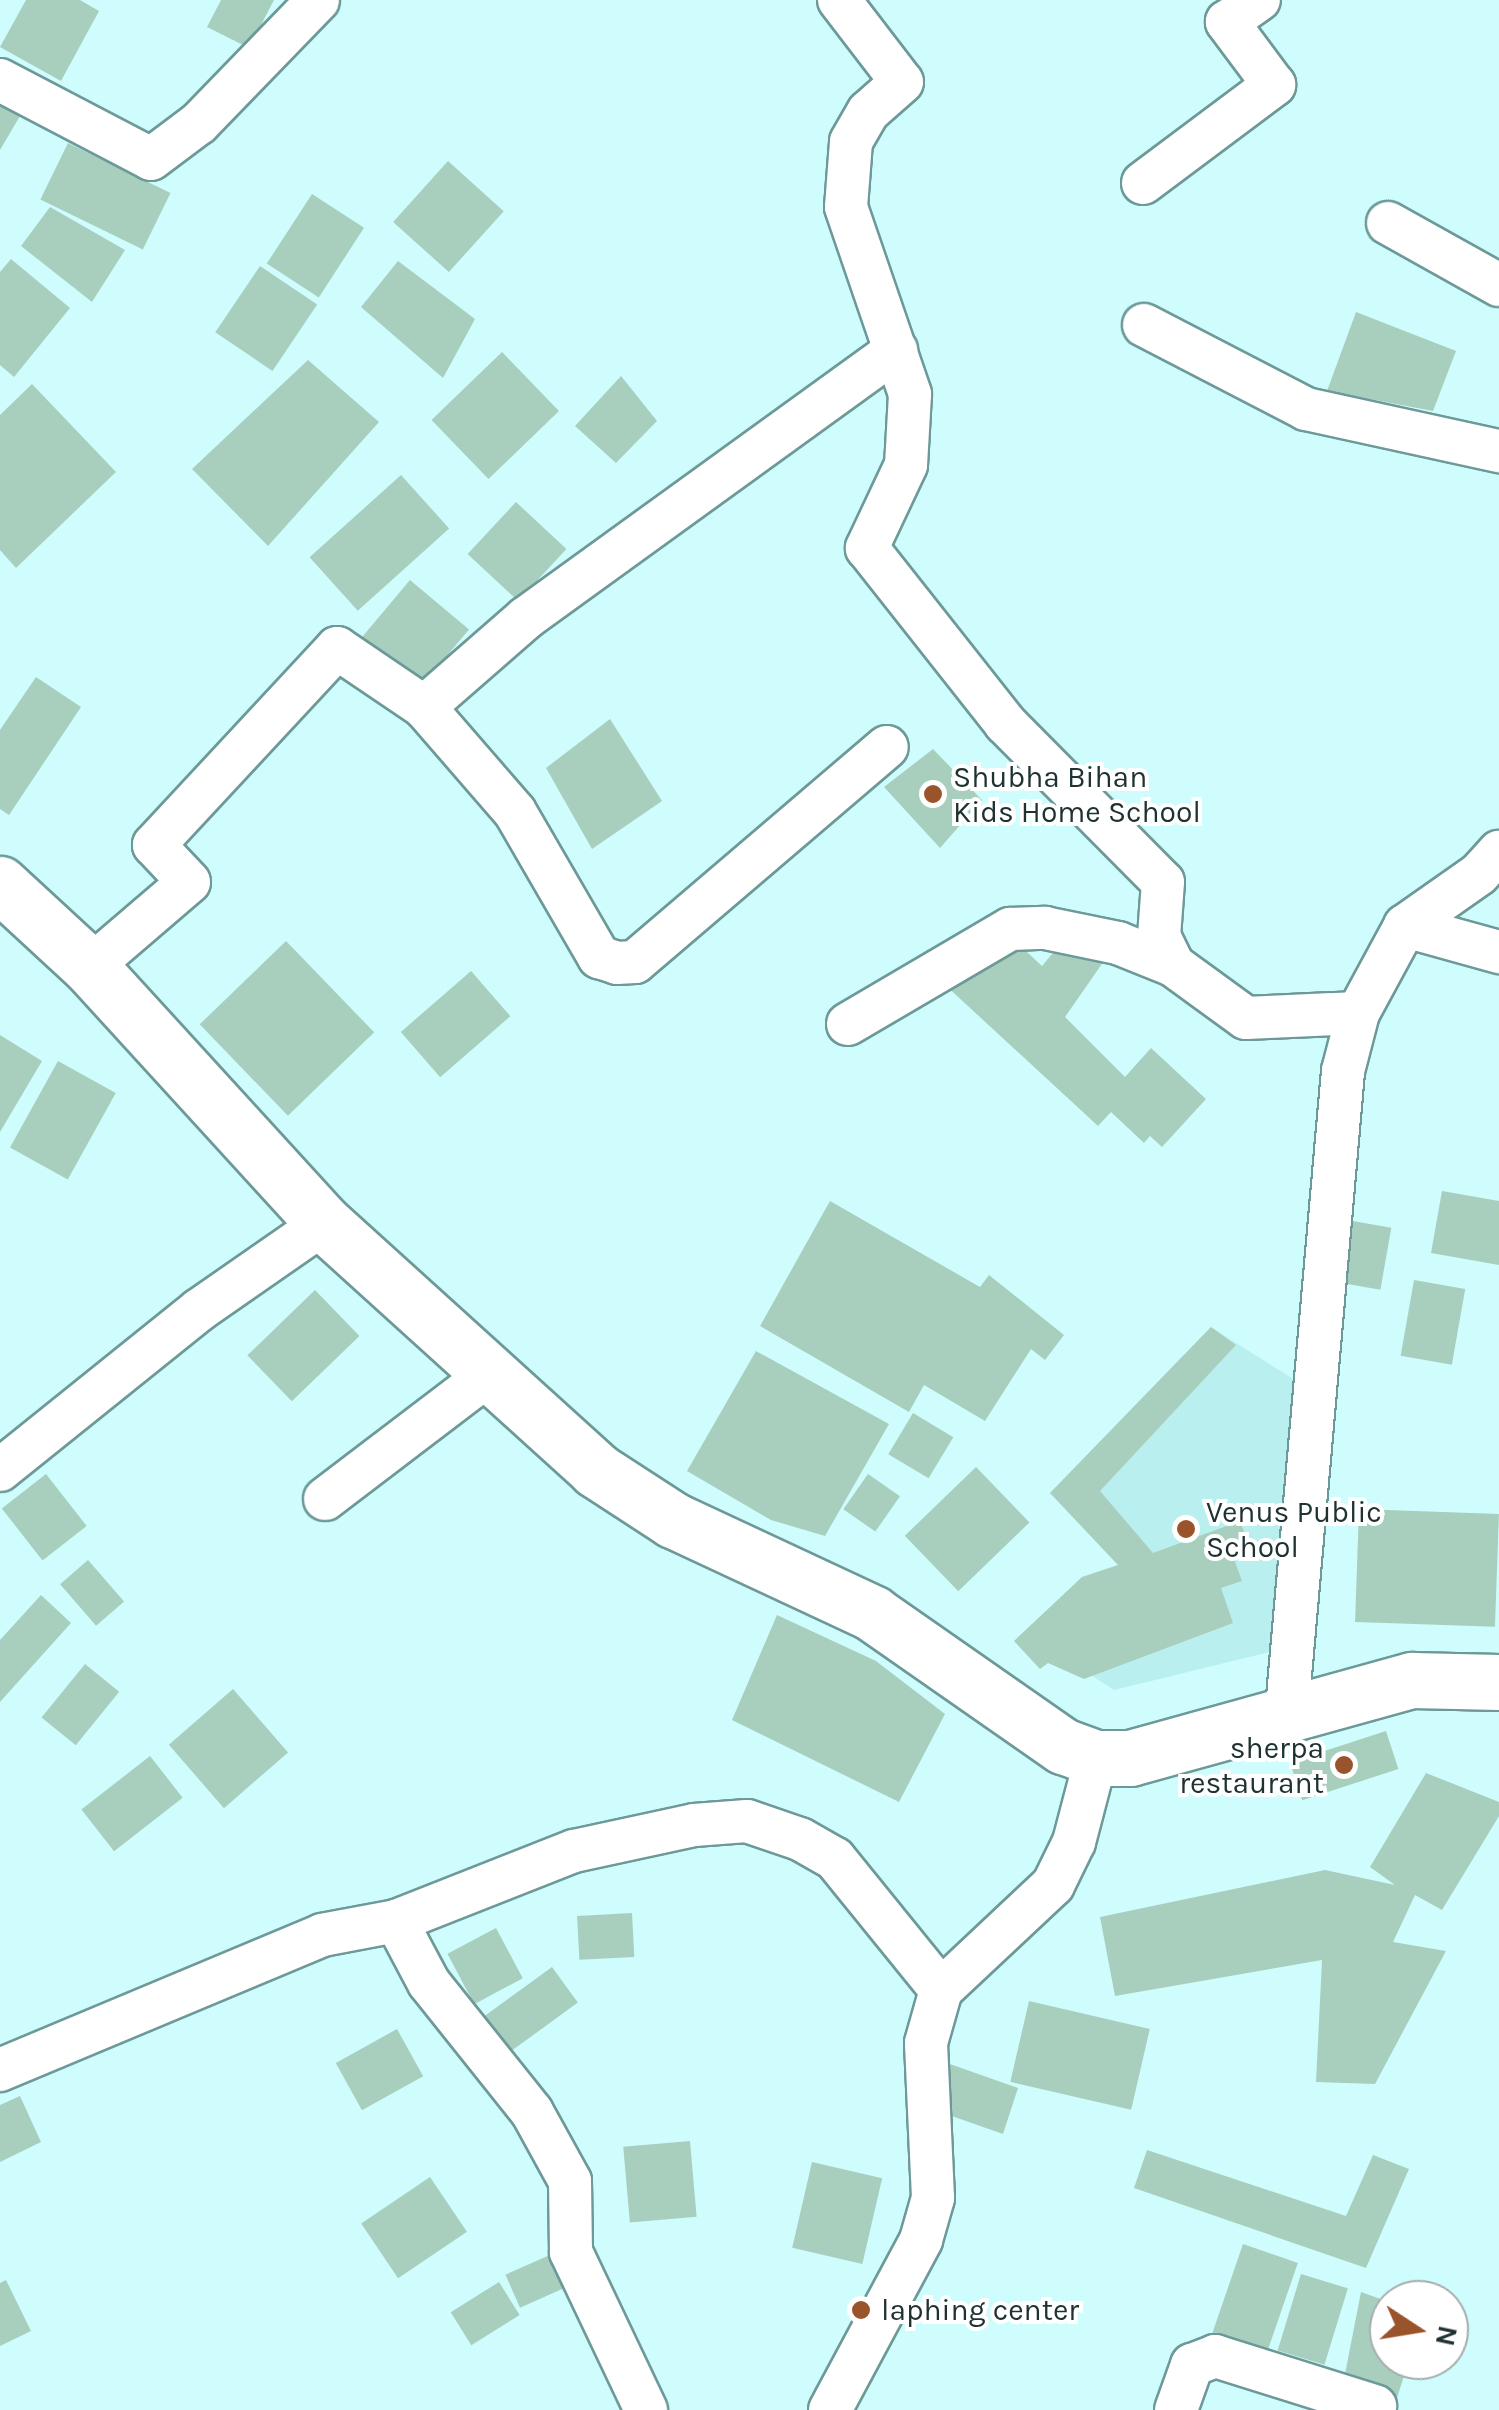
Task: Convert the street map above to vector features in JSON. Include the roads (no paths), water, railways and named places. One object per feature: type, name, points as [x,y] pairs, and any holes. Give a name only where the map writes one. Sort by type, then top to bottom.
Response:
[{"type":"main road","points":[[0,884],[90,967],[324,1223],[488,1374],[634,1498],[872,1613],[1063,1746],[1096,1758],[1130,1758],[1287,1709],[1412,1680],[1499,1682]]},
{"type":"street","points":[[0,80],[151,159],[199,123],[318,0]]},
{"type":"street","points":[[839,0],[902,82],[868,112],[851,142],[846,207],[910,394],[906,465],[867,548],[1006,723],[1163,882],[1159,936],[1173,966]]},
{"type":"street","points":[[1143,183],[1274,85],[1227,22],[1259,0]]},
{"type":"street","points":[[1388,222],[1499,285]]},
{"type":"street","points":[[1144,325],[1306,408],[1499,451]]},
{"type":"street","points":[[424,707],[526,618],[896,350]]},
{"type":"street","points":[[90,967],[189,882],[154,845],[337,648],[424,707],[514,812],[599,958],[617,963],[636,962],[888,746]]},
{"type":"street","points":[[1287,1709],[1332,1152],[1358,1012],[1405,926],[1479,874],[1499,852]]},
{"type":"street","points":[[1405,926],[1499,952]]},
{"type":"street","points":[[848,1024],[1010,929],[1076,933],[1173,966],[1246,1018],[1358,1012]]},
{"type":"street","points":[[0,1470],[199,1310],[324,1223]]},
{"type":"street","points":[[325,1499],[488,1374]]},
{"type":"street","points":[[830,2410],[921,2240],[933,2198],[926,2044],[941,1990],[1053,1884],[1074,1842],[1096,1758]]},
{"type":"street","points":[[0,2070],[322,1935],[396,1921],[574,1851],[694,1824],[747,1821],[800,1839],[835,1860],[941,1990]]},
{"type":"street","points":[[396,1921],[430,1983],[532,2112],[570,2181],[571,2252],[646,2410]]},
{"type":"street","points":[[1176,2410],[1192,2365],[1215,2356],[1375,2406]]},
{"type":"place","name":"Shubha Bihan Kids Home School","points":[[933,794]]},
{"type":"place","name":"Venus Public School","points":[[1186,1529]]},
{"type":"place","name":"sherpa restaurant","points":[[1344,1765]]},
{"type":"place","name":"laphing center","points":[[861,2310]]}]
